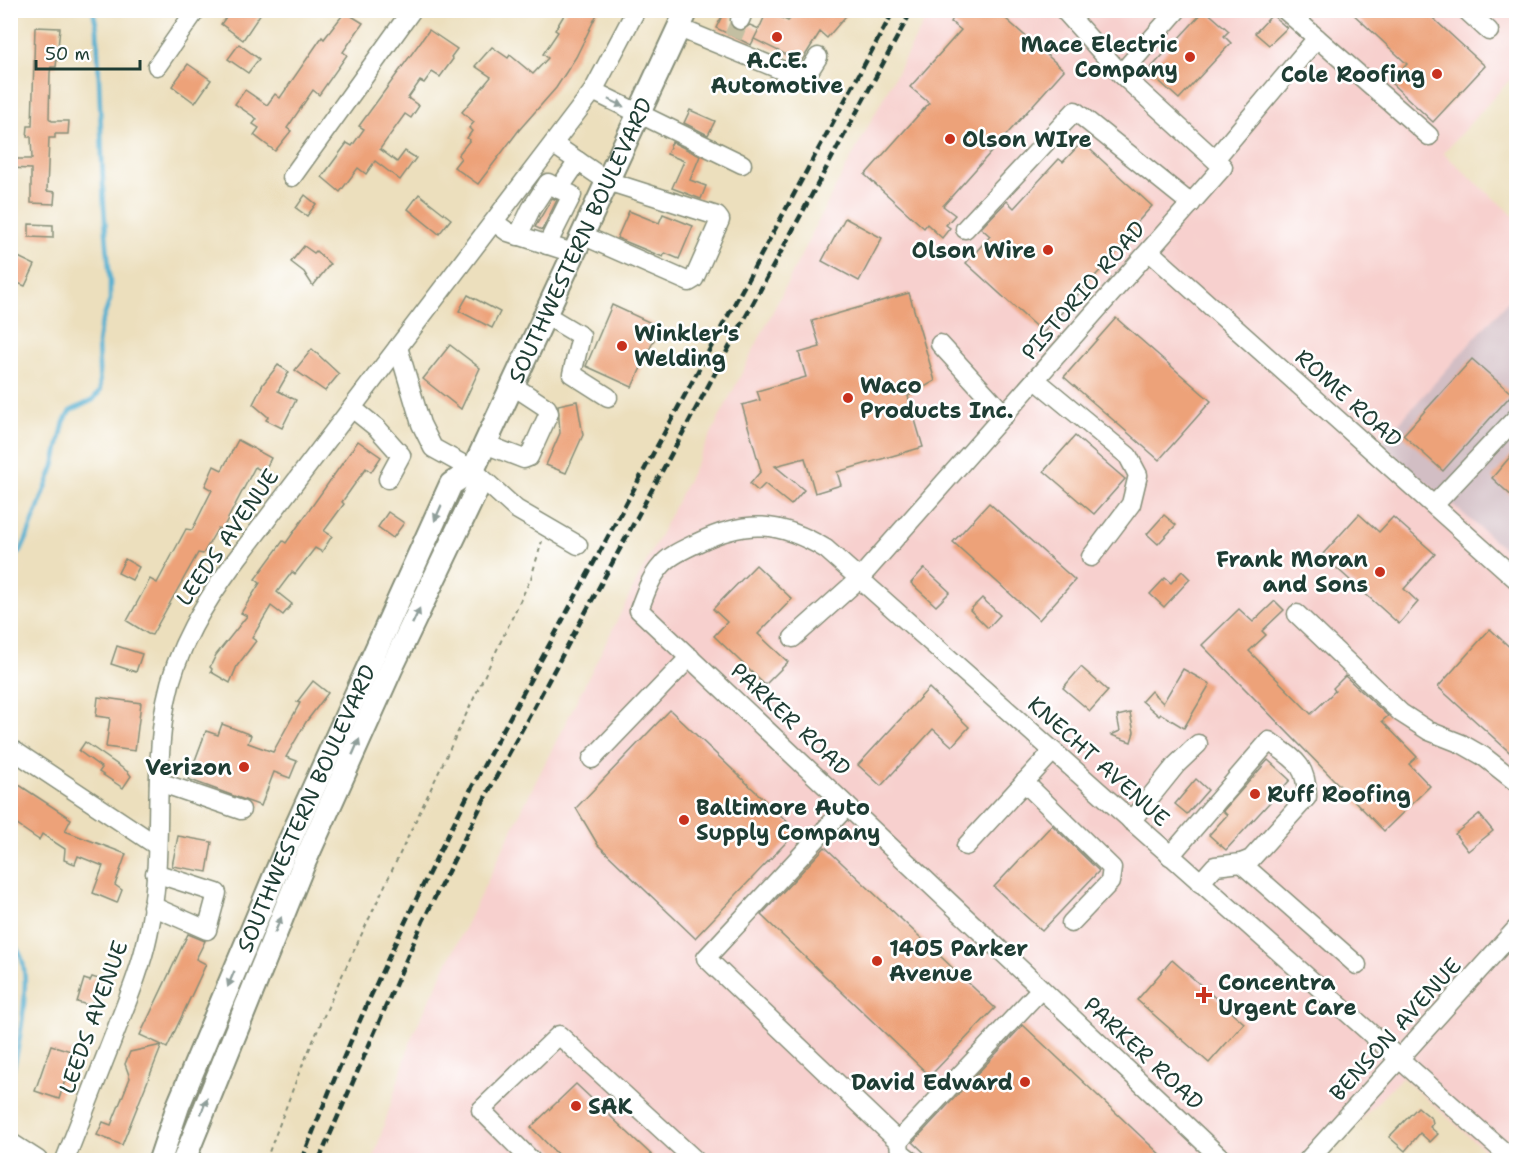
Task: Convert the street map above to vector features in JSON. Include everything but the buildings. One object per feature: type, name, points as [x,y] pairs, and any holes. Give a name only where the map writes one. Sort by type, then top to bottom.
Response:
[{"type":"main road","name":"SOUTHWESTERN BOULEVARD","points":[[160,1161],[178,1106],[286,849],[451,484],[473,470],[683,20]]},
{"type":"main road","name":"SOUTHWESTERN BOULEVARD","points":[[184,1161],[304,863],[391,669],[477,489],[473,470]]},
{"type":"street","points":[[157,66],[196,10]]},
{"type":"street","points":[[292,177],[412,10]]},
{"type":"street","name":"LEEDS AVENUE","points":[[65,1161],[139,969],[149,934],[166,699],[176,665],[190,632],[208,597],[593,91],[636,10]]},
{"type":"street","points":[[1064,10],[1121,74],[1219,163]]},
{"type":"street","points":[[1121,74],[1177,10]]},
{"type":"street","points":[[1285,10],[1429,136]]},
{"type":"street","points":[[1466,10],[1489,31]]},
{"type":"street","points":[[683,20],[737,29],[796,76],[806,76],[818,57]]},
{"type":"street","name":"PISTORIO ROAD","points":[[793,638],[859,579],[1150,252],[1191,204],[1219,163],[1317,38]]},
{"type":"street","points":[[593,91],[742,164]]},
{"type":"street","points":[[965,229],[1075,111],[1191,204]]},
{"type":"street","points":[[494,222],[518,236],[547,245],[577,244],[689,282],[694,279],[720,220],[717,216],[608,181],[554,144]]},
{"type":"street","points":[[559,189],[578,161]]},
{"type":"street","points":[[518,236],[548,183],[572,195],[547,245]]},
{"type":"street","name":"ROME ROAD","points":[[1150,252],[1516,579]]},
{"type":"street","points":[[544,314],[582,336],[572,374],[608,397]]},
{"type":"street","points":[[940,344],[1005,415]]},
{"type":"street","points":[[398,347],[427,438],[433,448],[473,470],[516,509],[578,545]]},
{"type":"street","points":[[1036,380],[1128,456],[1138,475],[1131,504],[1091,557]]},
{"type":"street","points":[[485,444],[524,459],[529,457],[549,413],[547,408],[512,385]]},
{"type":"street","points":[[352,408],[377,429],[401,455],[388,479]]},
{"type":"street","points":[[1434,505],[1516,418]]},
{"type":"street","name":"KNECHT AVENUE","points":[[639,610],[646,590],[664,562],[717,533],[737,527],[760,525],[804,535],[826,549],[1398,1061],[1513,1161]]},
{"type":"street","name":"PARKER ROAD","points":[[639,610],[1223,1161]]},
{"type":"street","points":[[1297,614],[1401,712],[1429,731],[1462,744],[1483,756],[1516,782]]},
{"type":"street","points":[[592,759],[690,657]]},
{"type":"street","points":[[1170,856],[1269,741],[1299,762],[1307,781],[1307,798],[1251,859],[1241,863],[1215,866],[1200,883]]},
{"type":"street","points":[[1131,821],[1176,765],[1198,744]]},
{"type":"street","points":[[10,748],[156,845]]},
{"type":"street","points":[[966,846],[1053,751]]},
{"type":"street","points":[[159,782],[241,810]]},
{"type":"street","points":[[1024,782],[1112,868],[1110,882],[1071,923]]},
{"type":"street","points":[[847,806],[706,958],[899,1142],[900,1152],[910,1161]]},
{"type":"street","points":[[1241,863],[1358,965]]},
{"type":"street","points":[[152,906],[207,930],[217,893],[155,873]]},
{"type":"street","name":"BENSON AVENUE","points":[[1308,1161],[1516,928]]},
{"type":"street","points":[[899,1142],[1041,989]]},
{"type":"street","points":[[531,1161],[481,1110],[559,1035],[695,1161]]},
{"type":"street","points":[[10,1142],[38,1161]]},
{"type":"path","points":[[266,1161],[299,1073],[338,984],[531,578],[546,526]]},
{"type":"shaded area","points":[[930,11],[1516,11],[1516,73],[1443,153],[1516,218],[1516,1160],[1496,1160],[1402,1077],[1321,1160],[373,1160],[413,1034],[530,793],[832,194]]},
{"type":"shaded area","points":[[1516,292],[1516,533],[1503,548],[1381,443]]},
{"type":"waterway","points":[[10,559],[21,551],[26,540],[54,466],[64,422],[70,411],[93,400],[100,391],[98,344],[100,328],[110,300],[110,281],[104,207],[97,28],[93,10]]},
{"type":"waterway","points":[[10,939],[22,959],[25,985],[20,1036],[10,1078]]},
{"type":"tunnel","points":[[733,37],[740,20]]},
{"type":"railway","points":[[302,1160],[382,971],[472,787],[894,10]]},
{"type":"railway","points":[[319,1160],[423,921],[487,794],[912,10]]},
{"type":"place","name":"A.C.E. Automotive","points":[[777,37]]},
{"type":"place","name":"Mace Electric Company","points":[[1190,57]]},
{"type":"place","name":"Cole Roofing","points":[[1437,74]]},
{"type":"place","name":"Olson WIre","points":[[950,139]]},
{"type":"place","name":"Olson Wire","points":[[1048,250]]},
{"type":"place","name":"Winkler's Welding","points":[[622,346]]},
{"type":"place","name":"Waco Products Inc.","points":[[848,398]]},
{"type":"place","name":"Frank Moran and Sons","points":[[1380,572]]},
{"type":"place","name":"Verizon","points":[[244,767]]},
{"type":"place","name":"Ruff Roofing","points":[[1255,794]]},
{"type":"place","name":"Baltimore Auto Supply Company","points":[[684,820]]},
{"type":"place","name":"1405 Parker Avenue","points":[[877,961]]},
{"type":"place","name":"Concentra Urgent Care","points":[[1204,995]]},
{"type":"place","name":"David Edward","points":[[1025,1082]]},
{"type":"place","name":"SAK","points":[[576,1106]]}]
